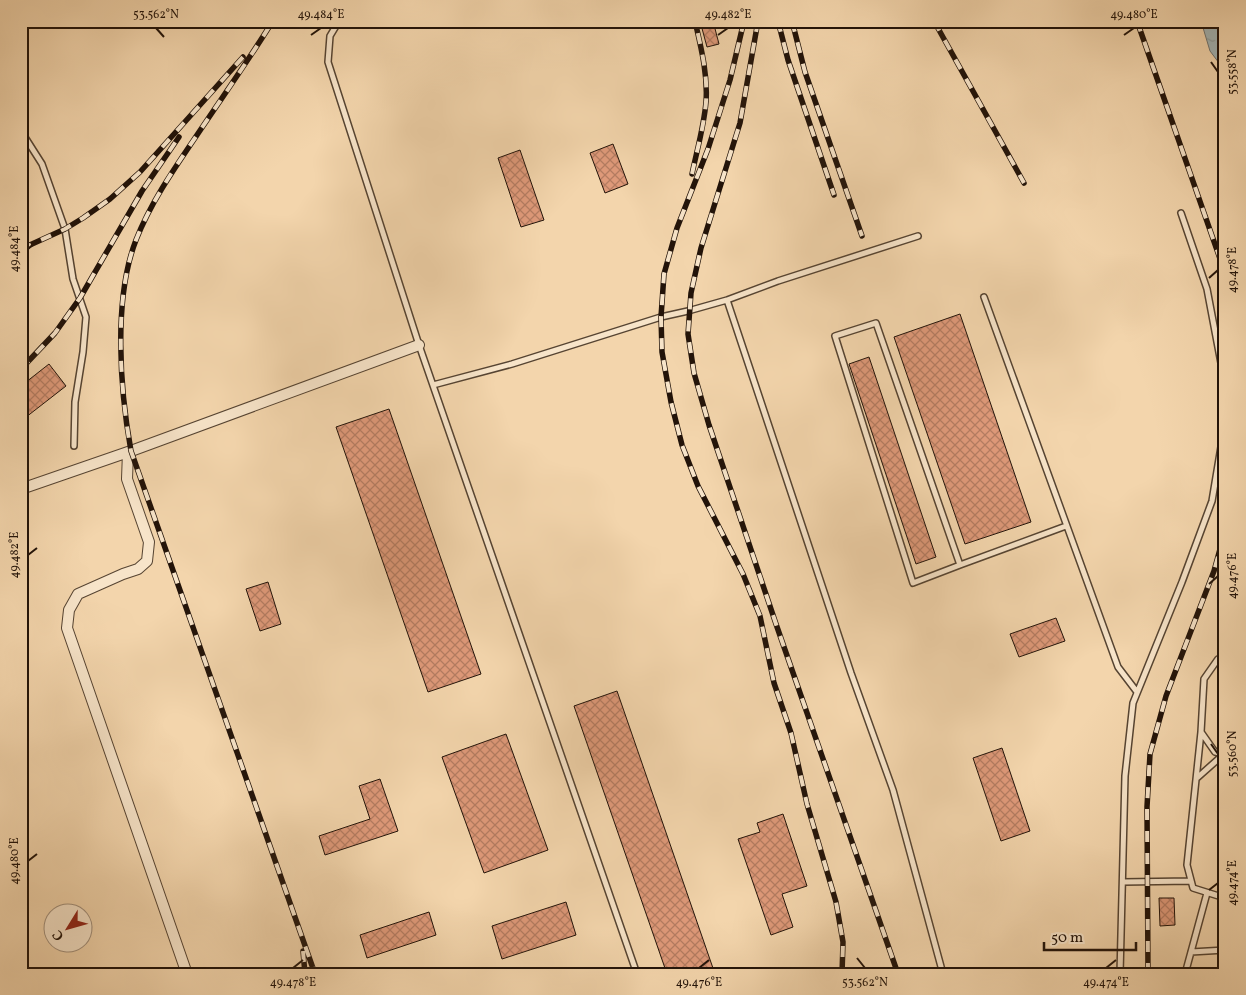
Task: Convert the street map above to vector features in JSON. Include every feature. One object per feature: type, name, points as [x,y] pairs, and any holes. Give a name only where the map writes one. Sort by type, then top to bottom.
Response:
[{"type":"street","points":[[21,489],[128,452],[419,345]]},
{"type":"street","points":[[128,452],[127,479],[149,542],[147,561],[138,569],[78,594],[68,610],[68,628],[187,974]]},
{"type":"lane","points":[[340,21],[330,36],[328,62],[419,345],[637,974]]},
{"type":"lane","points":[[21,130],[34,150],[45,173],[65,229],[73,279],[86,317],[84,352],[75,402],[74,446]]},
{"type":"lane","points":[[1120,974],[1125,776],[1133,703],[1182,582],[1212,501],[1224,429],[1221,363],[1207,289],[1181,213]]},
{"type":"lane","points":[[433,385],[512,364],[661,316],[688,311],[727,300],[778,281],[918,236]]},
{"type":"lane","points":[[984,297],[1118,668],[1138,692]]},
{"type":"lane","points":[[727,300],[851,673],[893,790],[943,974]]},
{"type":"lane","points":[[960,565],[876,323],[835,336],[913,583],[1066,526]]},
{"type":"lane","points":[[1225,659],[1218,659],[1204,679],[1202,732],[1187,866],[1192,888],[1225,898]]},
{"type":"lane","points":[[1202,732],[1216,752],[1224,754]]},
{"type":"lane","points":[[1197,778],[1224,754]]},
{"type":"lane","points":[[1123,882],[1191,881]]},
{"type":"lane","points":[[1185,974],[1207,893]]},
{"type":"lane","points":[[1191,952],[1225,950]]},
{"type":"water","points":[[1201,21],[1225,21],[1225,71],[1210,51]]},
{"type":"building","points":[[700,21],[713,21],[719,44],[707,47]]},
{"type":"building","points":[[613,144],[628,184],[605,193],[590,153]]},
{"type":"building","points":[[520,150],[544,220],[521,227],[498,158]]},
{"type":"building","points":[[960,314],[1031,522],[965,544],[894,337]]},
{"type":"building","points":[[869,357],[936,557],[916,564],[849,364]]},
{"type":"building","points":[[49,364],[66,386],[21,421],[21,386]]},
{"type":"building","points":[[389,409],[481,674],[428,692],[336,427]]},
{"type":"building","points":[[268,582],[281,624],[260,631],[246,589]]},
{"type":"building","points":[[1056,618],[1065,641],[1019,657],[1010,634]]},
{"type":"building","points":[[617,691],[715,974],[667,974],[574,706]]},
{"type":"building","points":[[506,734],[548,850],[484,873],[442,757]]},
{"type":"building","points":[[1002,748],[1030,831],[1001,841],[973,758]]},
{"type":"building","points":[[380,779],[398,831],[325,855],[319,836],[370,819],[359,786]]},
{"type":"building","points":[[783,814],[807,886],[782,894],[793,927],[771,935],[738,839],[760,832],[757,823]]},
{"type":"building","points":[[1159,898],[1174,898],[1175,925],[1160,926]]},
{"type":"building","points":[[566,902],[576,935],[502,959],[492,926]]},
{"type":"building","points":[[429,912],[436,935],[367,958],[360,935]]},
{"type":"railway","points":[[692,174],[706,102],[704,61],[695,21]]},
{"type":"railway","points":[[744,21],[730,80],[708,149],[677,228],[664,274],[661,317],[662,352],[671,402],[682,445],[698,486],[743,574],[760,616],[774,683],[791,733],[807,804],[836,902],[843,942],[842,974]]},
{"type":"railway","points":[[758,21],[740,123],[701,248],[691,293],[688,334],[694,373],[709,425],[898,974]]},
{"type":"railway","points":[[778,21],[788,60],[834,195]]},
{"type":"railway","points":[[792,21],[805,72],[862,236]]},
{"type":"railway","points":[[934,21],[1024,183]]},
{"type":"railway","points":[[1137,21],[1225,273]]},
{"type":"railway","points":[[269,27],[163,186],[136,240],[124,289],[121,317],[122,373],[131,451],[315,974]]},
{"type":"railway","points":[[21,249],[65,229],[110,199],[140,172],[243,57]]},
{"type":"railway","points":[[21,369],[55,333],[80,298],[142,191],[179,137]]},
{"type":"railway","points":[[1148,974],[1147,807],[1150,754],[1166,696],[1214,571],[1225,531]]},
{"type":"railway","points":[[303,951],[305,974]]}]
